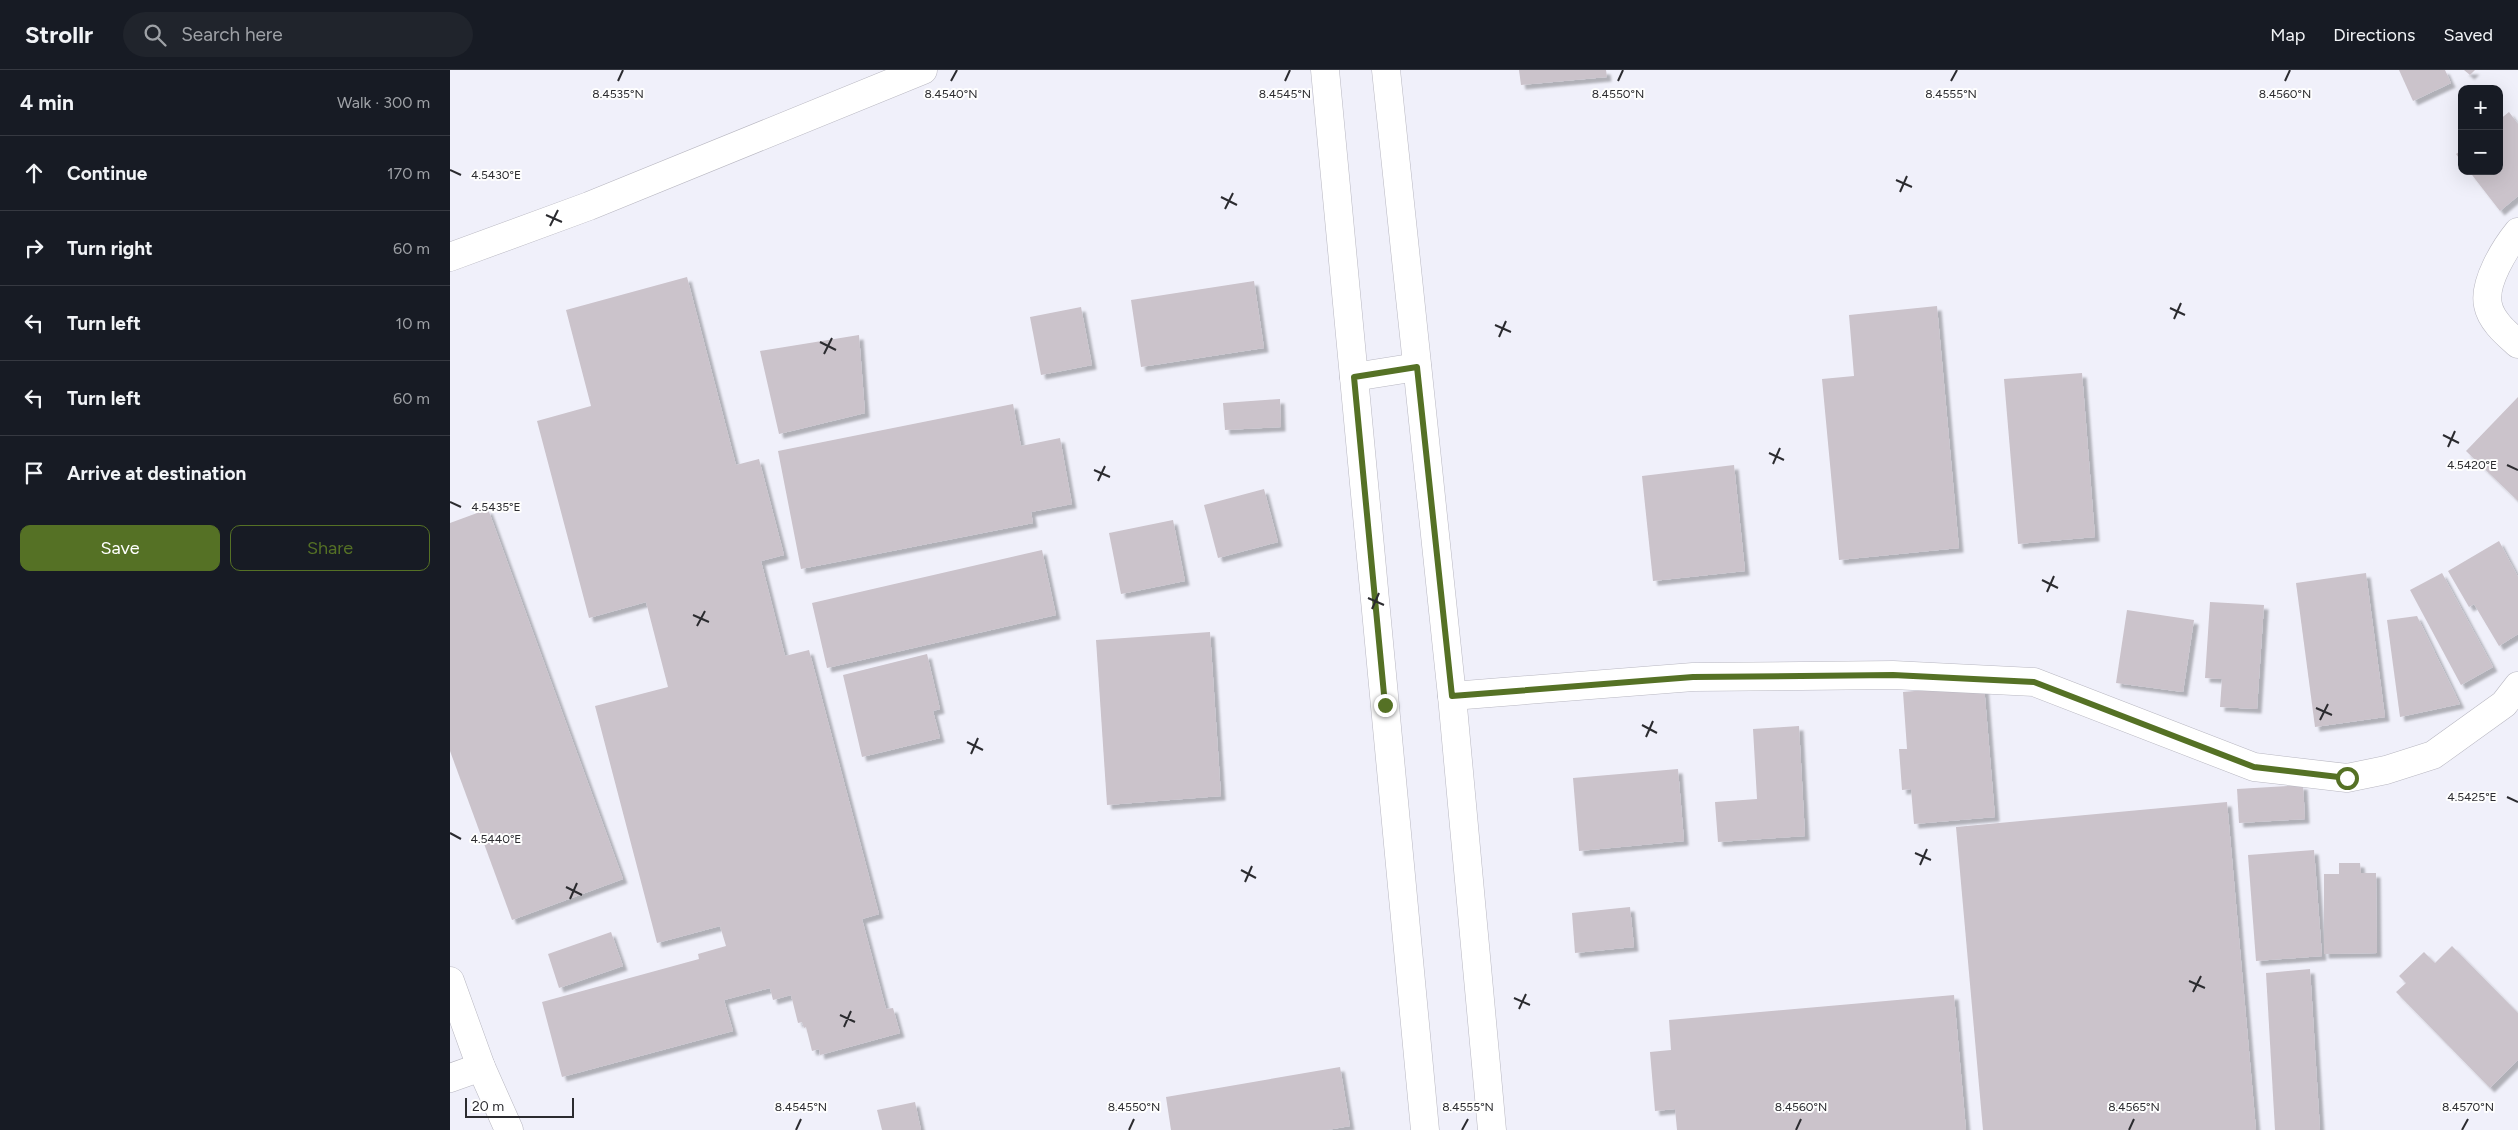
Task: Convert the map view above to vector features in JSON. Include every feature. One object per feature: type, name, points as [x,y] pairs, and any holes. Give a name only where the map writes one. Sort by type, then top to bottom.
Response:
[{"type":"main road","points":[[450,257],[589,206],[923,70]]},
{"type":"main road","points":[[1325,70],[1425,1130]]},
{"type":"main road","points":[[1386,70],[1452,696],[1492,1130]]},
{"type":"main road","points":[[2518,232],[2491,273],[2487,304],[2500,327],[2518,344]]},
{"type":"main road","points":[[1354,377],[1417,367]]},
{"type":"main road","points":[[1452,696],[1693,677],[1893,675],[2034,682],[2254,767],[2347,778],[2386,770],[2434,755],[2504,704],[2518,686]]},
{"type":"main road","points":[[450,980],[481,1067],[509,1130]]},
{"type":"main road","points":[[450,1078],[481,1067]]},
{"type":"building","points":[[1519,70],[1606,70],[1607,77],[1521,85]]},
{"type":"building","points":[[2399,70],[2445,70],[2451,83],[2413,101]]},
{"type":"building","points":[[2464,70],[2475,70],[2470,75]]},
{"type":"building","points":[[2509,112],[2518,124],[2518,196],[2500,211],[2472,175],[2503,175],[2503,117]]},
{"type":"building","points":[[687,277],[736,465],[759,459],[784,555],[761,561],[785,656],[809,650],[879,914],[862,919],[886,1009],[893,1008],[900,1033],[820,1055],[819,1049],[812,1051],[806,1027],[804,1028],[802,1022],[798,1023],[791,995],[773,1000],[770,988],[724,1000],[733,1031],[562,1077],[542,1002],[699,959],[698,954],[726,946],[720,926],[657,943],[595,706],[668,687],[646,602],[589,618],[537,421],[591,406],[566,310]]},
{"type":"building","points":[[1254,281],[1264,348],[1141,367],[1131,300]]},
{"type":"building","points":[[1937,306],[1959,548],[1839,560],[1822,379],[1854,376],[1849,315]]},
{"type":"building","points":[[1081,307],[1092,365],[1041,375],[1030,317]]},
{"type":"building","points":[[859,335],[865,413],[779,434],[760,351]]},
{"type":"building","points":[[2082,373],[2095,537],[2018,544],[2004,379]]},
{"type":"building","points":[[2518,397],[2518,501],[2466,451]]},
{"type":"building","points":[[1280,399],[1281,427],[1225,430],[1223,403]]},
{"type":"building","points":[[1013,404],[1021,446],[1060,438],[1072,504],[1031,512],[1033,523],[801,569],[778,451]]},
{"type":"building","points":[[1734,465],[1745,571],[1653,581],[1642,476]]},
{"type":"building","points":[[1264,489],[1278,542],[1218,558],[1204,505]]},
{"type":"building","points":[[488,509],[623,879],[512,920],[450,751],[450,523]]},
{"type":"building","points":[[1173,520],[1185,581],[1121,594],[1109,533]]},
{"type":"building","points":[[2499,541],[2518,577],[2518,634],[2499,646],[2474,604],[2469,607],[2448,571]]},
{"type":"building","points":[[1042,550],[1056,615],[827,668],[812,603]]},
{"type":"building","points":[[2366,573],[2385,717],[2315,727],[2296,583]]},
{"type":"building","points":[[2442,573],[2493,667],[2461,685],[2410,590]]},
{"type":"building","points":[[2210,602],[2264,605],[2257,709],[2220,707],[2222,679],[2205,678]]},
{"type":"building","points":[[2127,610],[2194,620],[2183,692],[2116,683]]},
{"type":"building","points":[[2417,616],[2460,704],[2400,717],[2387,620]]},
{"type":"building","points":[[1210,632],[1221,796],[1107,805],[1096,640]]},
{"type":"building","points":[[927,654],[940,709],[933,711],[940,738],[862,757],[843,675]]},
{"type":"building","points":[[1984,685],[1995,817],[1914,824],[1911,789],[1902,790],[1899,749],[1907,749],[1903,692]]},
{"type":"building","points":[[1799,726],[1805,836],[1718,842],[1715,802],[1757,799],[1753,729]]},
{"type":"building","points":[[1678,769],[1684,841],[1579,851],[1573,778]]},
{"type":"building","points":[[2303,785],[2305,819],[2239,823],[2237,789]]},
{"type":"building","points":[[2227,802],[2256,1130],[1983,1130],[1956,827]]},
{"type":"building","points":[[2314,850],[2322,956],[2256,961],[2248,855]]},
{"type":"building","points":[[2339,863],[2360,863],[2361,873],[2376,873],[2377,953],[2324,954],[2324,874],[2339,874]]},
{"type":"building","points":[[1630,907],[1634,947],[1575,953],[1572,913]]},
{"type":"building","points":[[611,932],[623,966],[559,988],[548,954]]},
{"type":"building","points":[[2452,946],[2518,1013],[2518,1060],[2490,1088],[2396,992],[2406,983],[2399,976],[2424,952],[2435,963]]},
{"type":"building","points":[[2310,969],[2320,1130],[2275,1130],[2266,973]]},
{"type":"building","points":[[1954,995],[1966,1130],[1677,1130],[1675,1109],[1655,1111],[1650,1052],[1671,1050],[1669,1020]]},
{"type":"building","points":[[1340,1067],[1350,1126],[1327,1130],[1171,1130],[1166,1097]]},
{"type":"building","points":[[915,1102],[921,1130],[882,1130],[877,1110]]},
{"type":"route","points":[[1385,705],[1354,377],[1417,367],[1452,696],[1693,677],[1893,675],[2034,682],[2254,767],[2347,778]]}]
